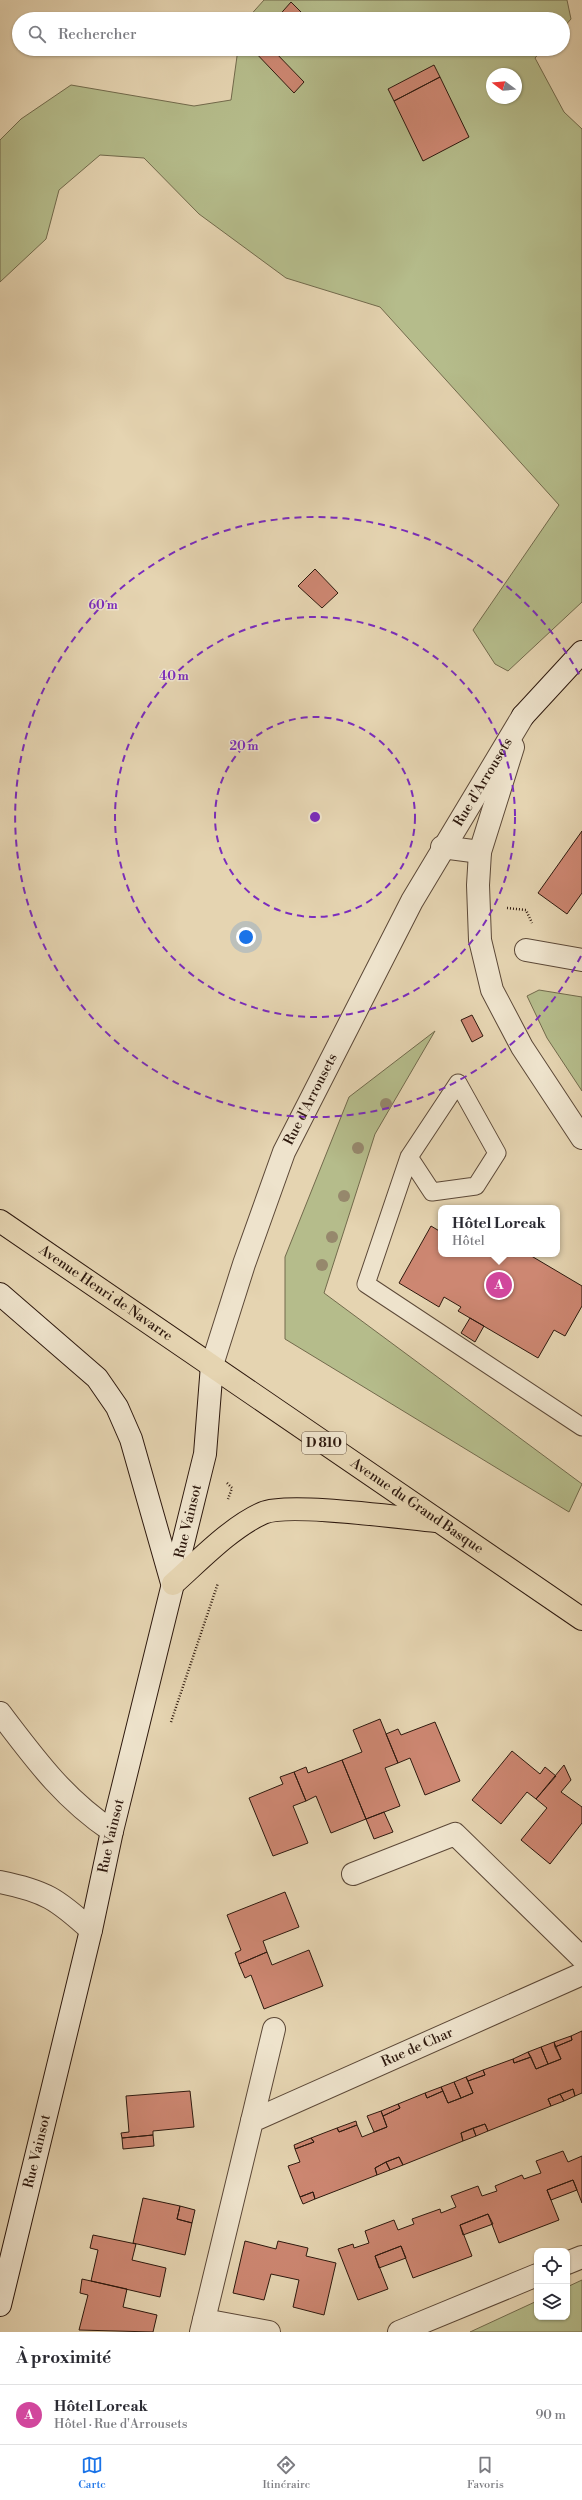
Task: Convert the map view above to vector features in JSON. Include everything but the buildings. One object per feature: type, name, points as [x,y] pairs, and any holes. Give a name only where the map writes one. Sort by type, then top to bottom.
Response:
[{"type":"main road","name":"Avenue Henri de Navarre","points":[[0,1221],[212,1365]]},
{"type":"main road","name":"Avenue du Grand Basque","points":[[212,1365],[437,1521],[582,1619]]},
{"type":"main road","points":[[172,1584],[222,1541],[264,1513],[298,1510],[437,1521]]},
{"type":"street","name":"Rue d'Arrousets","points":[[212,1365],[244,1264],[284,1152],[412,901],[442,847],[523,716],[582,652]]},
{"type":"street","name":"Rue d'Arrousets","points":[[523,716],[480,852],[478,885],[480,940],[492,990],[522,1047],[582,1138]]},
{"type":"street","points":[[442,847],[480,852]]},
{"type":"street","points":[[526,950],[582,960]]},
{"type":"street","points":[[0,1294],[97,1378],[118,1407],[131,1440],[172,1584]]},
{"type":"street","name":"Rue Vainsot","points":[[0,2305],[91,1930],[112,1831],[205,1454],[212,1365]]},
{"type":"street","points":[[0,1713],[52,1781],[78,1806],[112,1831]]},
{"type":"street","points":[[353,1874],[455,1834],[582,1958]]},
{"type":"street","points":[[0,1882],[22,1886],[55,1900],[91,1930]]},
{"type":"street","name":"Rue de Char","points":[[252,2121],[582,1974]]},
{"type":"street","points":[[269,2332],[202,2326],[274,2029]]},
{"type":"street","points":[[570,2262],[582,2257]]},
{"type":"street","points":[[399,2332],[534,2276]]},
{"type":"lane","points":[[409,1157],[432,1192],[476,1186],[497,1153],[458,1083],[409,1157],[366,1284],[582,1427]]},
{"type":"path","points":[[502,908],[526,910]]},
{"type":"green space","points":[[264,0],[567,0],[570,12],[253,12]]},
{"type":"green space","points":[[237,56],[537,56],[535,58],[564,112],[582,129],[582,602],[508,671],[495,664],[473,630],[559,505],[380,307],[286,278],[199,214],[144,158],[100,155],[59,190],[46,239],[0,282],[0,140],[21,119],[71,85],[194,106],[231,100]]},
{"type":"green space","points":[[539,990],[582,997],[582,1091],[547,1038],[527,996]]},
{"type":"green space","points":[[435,1031],[375,1134],[324,1293],[582,1484],[569,1512],[285,1339],[285,1257],[349,1097]]},
{"type":"green space","points":[[582,2280],[582,2332],[470,2332],[534,2302],[534,2320],[570,2320],[570,2286]]},
{"type":"place","name":"Hôtel Loreak","points":[[499,1285]]}]
